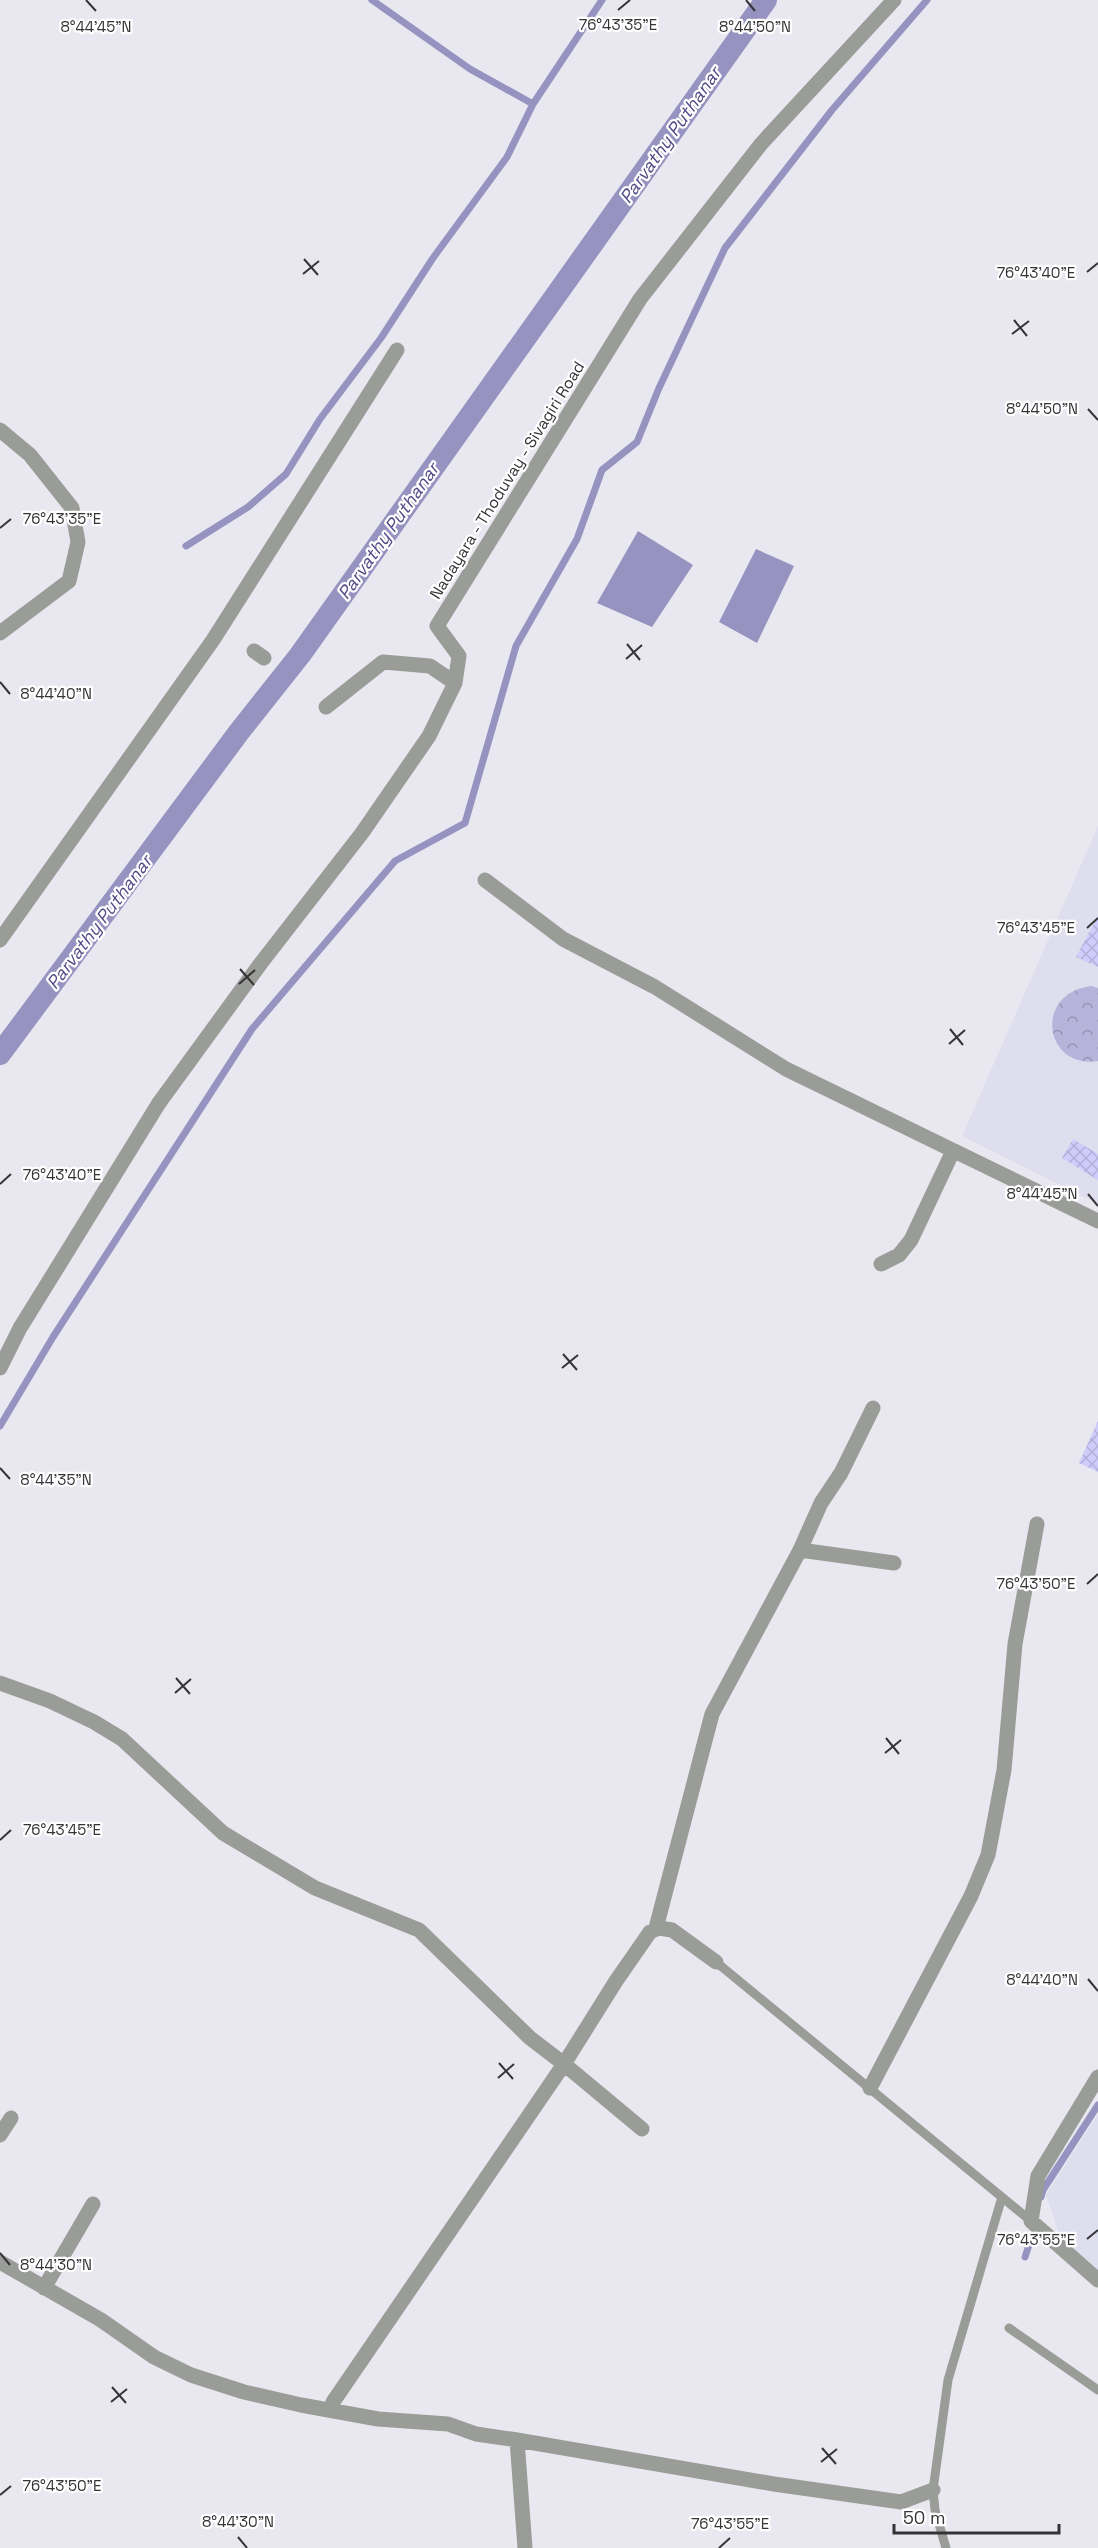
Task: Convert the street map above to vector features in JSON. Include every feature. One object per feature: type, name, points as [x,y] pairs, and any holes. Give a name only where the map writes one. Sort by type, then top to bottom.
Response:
[{"type":"street","name":"Nadayara - Thoduvay - Sivagiri Road","points":[[0,1368],[20,1328],[159,1103],[261,963],[362,833],[429,736],[455,684],[459,656],[437,626],[640,299],[761,144],[894,0]]},
{"type":"street","points":[[0,940],[213,640],[397,350]]},
{"type":"street","points":[[0,430],[30,456],[72,508],[78,542],[69,581],[0,633]]},
{"type":"street","points":[[326,707],[383,662],[430,666],[455,684]]},
{"type":"street","points":[[485,880],[563,939],[655,987],[786,1069],[1098,1221]]},
{"type":"street","points":[[881,1264],[899,1255],[911,1240],[953,1151]]},
{"type":"street","points":[[656,1928],[712,1714],[800,1550],[822,1503],[841,1473],[873,1408]]},
{"type":"street","points":[[870,2088],[971,1896],[988,1855],[1004,1770],[1015,1644],[1037,1524]]},
{"type":"street","points":[[800,1550],[894,1563]]},
{"type":"street","points":[[0,1683],[50,1701],[94,1722],[122,1739],[223,1833],[315,1888],[418,1930],[531,2038],[642,2129]]},
{"type":"street","points":[[333,2402],[564,2064],[647,1934],[656,1928],[672,1930],[716,1962]]},
{"type":"street","points":[[1098,2078],[1038,2176],[1031,2221],[1098,2280]]},
{"type":"street","points":[[0,2135],[11,2118]]},
{"type":"street","points":[[44,2288],[93,2204]]},
{"type":"street","points":[[0,2262],[101,2319],[153,2357],[191,2375],[301,2405],[378,2419],[448,2424],[476,2434],[774,2484],[901,2502],[933,2490]]},
{"type":"street","points":[[517,2440],[525,2548]]},
{"type":"lane","points":[[716,1962],[1031,2221]]},
{"type":"lane","points":[[946,2548],[935,2510],[933,2490],[948,2380],[1002,2197]]},
{"type":"lane","points":[[1009,2328],[1098,2390]]},
{"type":"shaded area","points":[[638,531],[693,565],[652,627],[597,603]]},
{"type":"shaded area","points":[[756,549],[794,566],[757,643],[719,622]]},
{"type":"shaded area","points":[[1098,826],[1098,1204],[962,1136]]},
{"type":"shaded area","points":[[1098,2114],[1098,2269],[1060,2237],[1046,2195]]},
{"type":"green space","points":[[1091,986],[1098,988],[1098,1061],[1080,1061],[1066,1054],[1057,1043],[1052,1030],[1053,1016],[1060,1002],[1072,992]]},
{"type":"building","points":[[1098,916],[1098,967],[1076,957]]},
{"type":"building","points":[[1073,1139],[1098,1154],[1098,1180],[1062,1158]]},
{"type":"building","points":[[1098,1421],[1098,1472],[1079,1463]]},
{"type":"waterway","points":[[372,0],[470,69],[533,104],[602,0]]},
{"type":"waterway","name":"Parvathy Puthanar","points":[[0,1054],[239,732],[300,655],[766,0]]},
{"type":"waterway","points":[[0,1426],[53,1337],[252,1029],[395,861],[465,823],[516,646],[577,539],[602,470],[637,442],[659,388],[725,248],[832,110],[927,0]]},
{"type":"waterway","points":[[186,546],[248,507],[286,474],[320,419],[381,338],[433,258],[507,157],[533,104]]},
{"type":"waterway","points":[[1041,2197],[1043,2190],[1098,2105]]},
{"type":"waterway","points":[[1025,2257],[1029,2245]]}]
